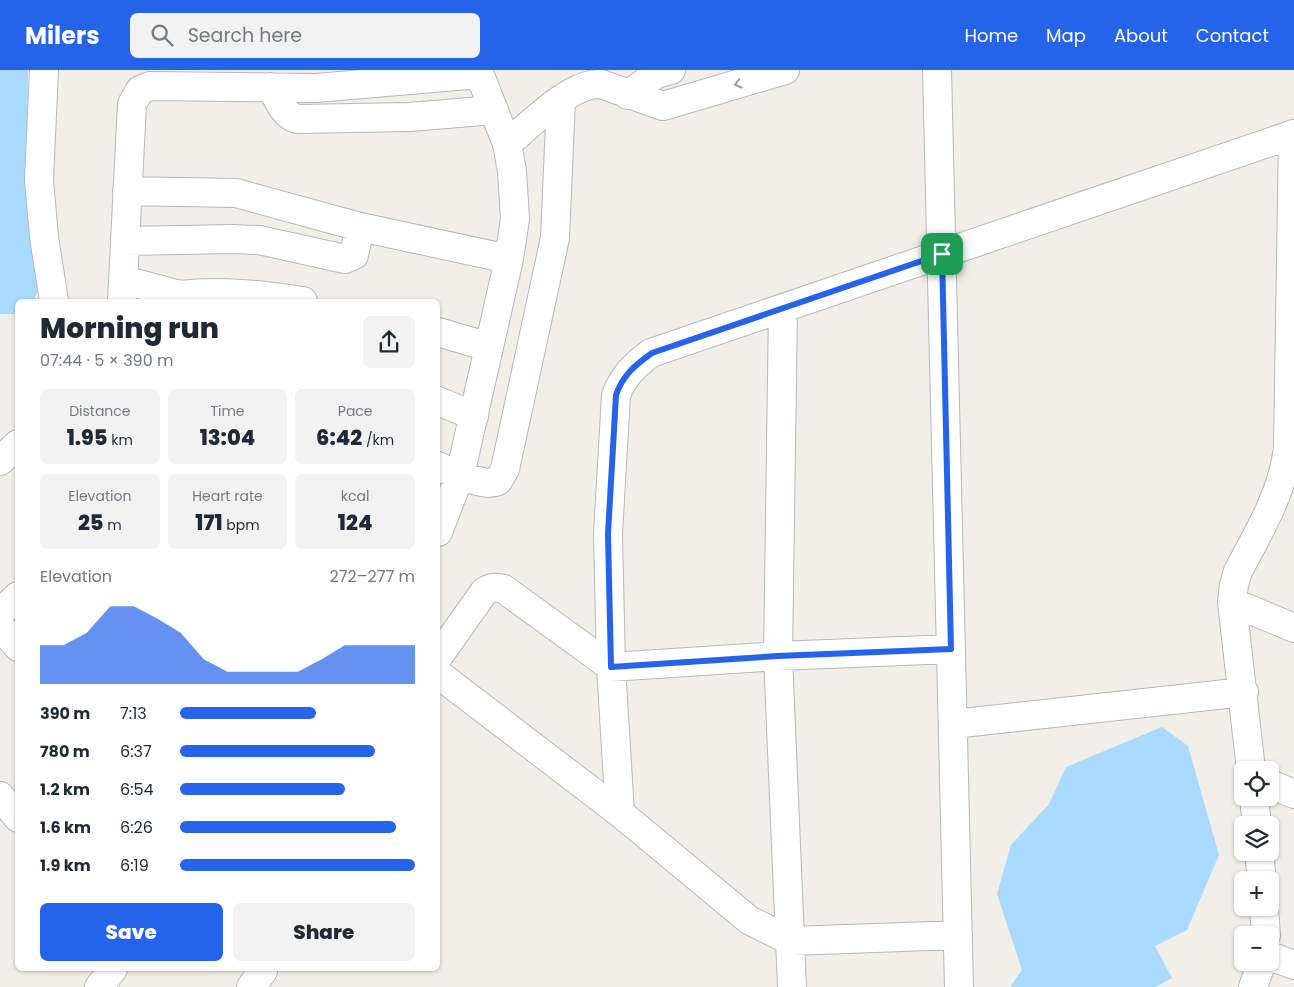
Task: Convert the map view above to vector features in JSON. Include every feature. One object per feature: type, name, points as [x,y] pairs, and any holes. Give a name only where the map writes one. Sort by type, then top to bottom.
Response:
[{"type":"street","points":[[44,70],[39,180],[44,238],[54,299]]},
{"type":"street","points":[[628,95],[656,74],[671,70]]},
{"type":"street","points":[[507,144],[561,100],[576,90],[592,83],[607,86],[663,106],[785,70]]},
{"type":"street","points":[[937,70],[959,987]]},
{"type":"street","points":[[289,299],[242,292],[207,291],[188,298],[123,291],[132,104],[140,90],[150,86],[316,88],[479,72],[507,144],[512,171],[515,219],[509,259],[474,416],[449,471],[440,521]]},
{"type":"street","points":[[271,87],[283,109],[288,115],[297,119],[410,117],[494,110]]},
{"type":"street","points":[[449,471],[494,483],[505,469],[555,238],[561,100]]},
{"type":"street","points":[[620,813],[611,667],[608,534],[616,395],[622,380],[633,367],[652,353],[1294,134],[1288,487],[1238,571],[1232,602],[1244,692],[1250,761]]},
{"type":"street","points":[[127,192],[236,193],[360,227],[509,259]]},
{"type":"street","points":[[126,241],[232,238],[258,240],[345,259],[354,255],[360,227]]},
{"type":"street","points":[[783,309],[778,656],[792,987]]},
{"type":"street","points":[[440,333],[489,347]]},
{"type":"street","points":[[440,402],[474,416]]},
{"type":"street","points":[[0,461],[15,447]]},
{"type":"street","points":[[440,654],[484,592],[490,588],[497,587],[504,589],[611,667],[778,656],[951,649]]},
{"type":"street","points":[[0,613],[15,599]]},
{"type":"street","points":[[1232,602],[1294,628]]},
{"type":"street","points":[[0,626],[15,644]]},
{"type":"street","points":[[440,676],[620,813],[749,920],[790,941],[958,935]]},
{"type":"street","points":[[953,724],[1244,692]]},
{"type":"street","points":[[1279,788],[1294,794]]},
{"type":"street","points":[[0,796],[15,814]]},
{"type":"street","points":[[1279,959],[1294,965]]},
{"type":"street","points":[[99,987],[111,971]]},
{"type":"street","points":[[1253,987],[1259,971]]},
{"type":"water","points":[[0,70],[28,70],[27,173],[43,281],[34,299],[15,299],[15,314],[0,314]]},
{"type":"water","points":[[1162,727],[1188,746],[1219,855],[1187,930],[1155,946],[1172,978],[1155,987],[1010,987],[1022,970],[997,894],[1011,845],[1049,804],[1066,767]]},
{"type":"route","points":[[942,254],[951,649],[778,656],[611,667],[608,534],[616,395],[622,380],[633,367],[652,353],[942,254]]}]
